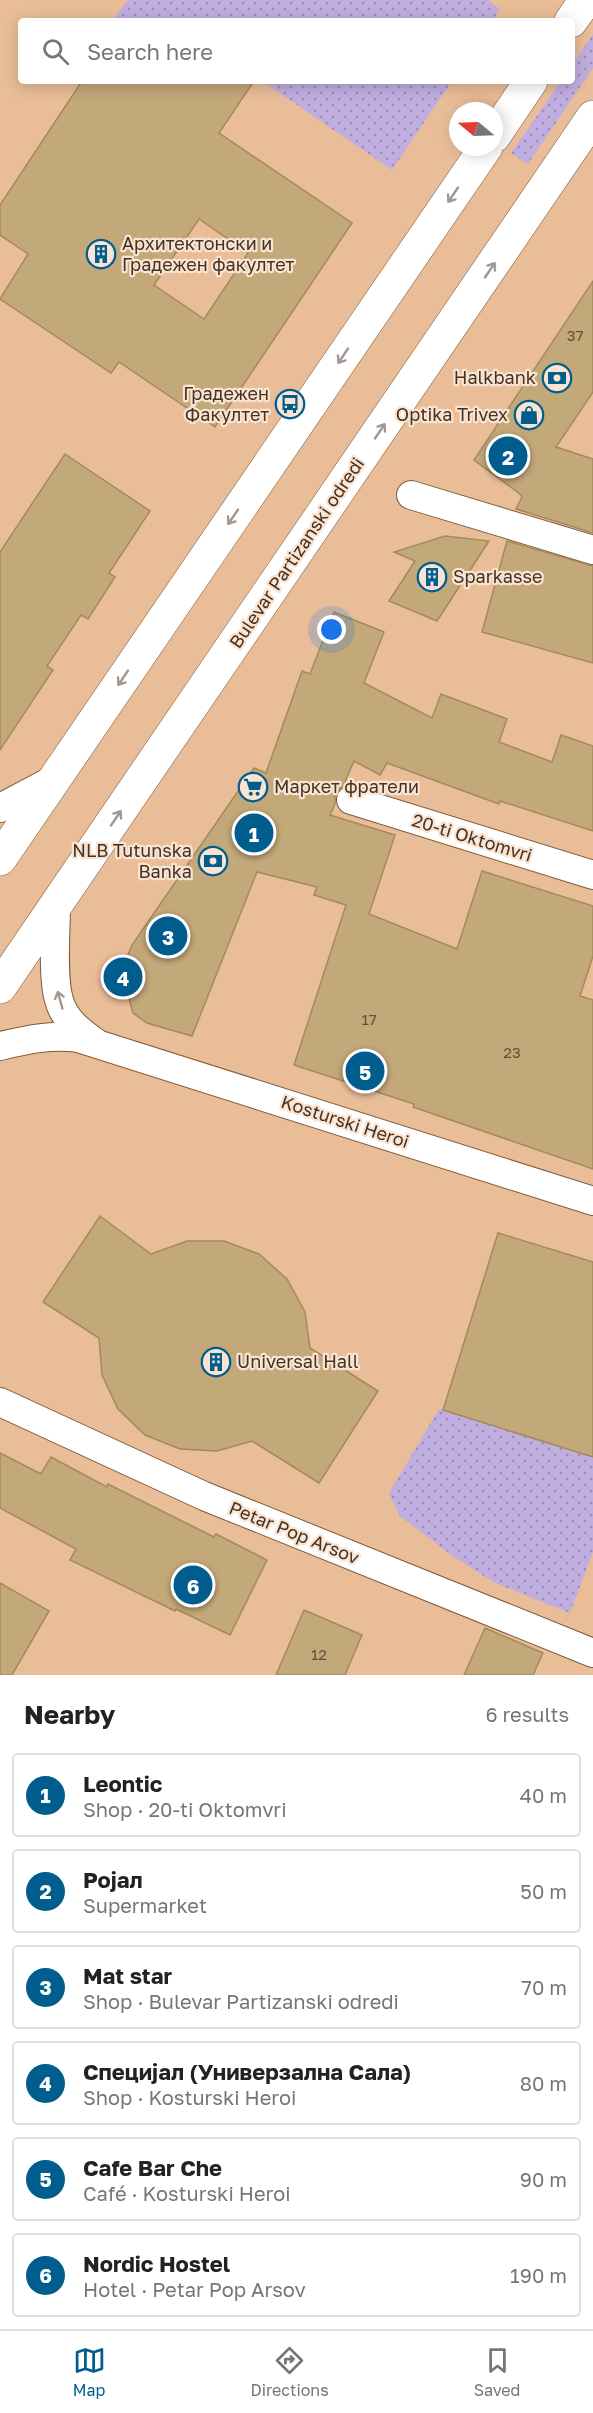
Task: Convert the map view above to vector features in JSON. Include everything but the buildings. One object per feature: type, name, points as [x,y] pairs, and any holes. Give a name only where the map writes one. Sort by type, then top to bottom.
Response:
[{"type":"street","points":[[573,18],[586,0]]},
{"type":"street","points":[[503,123],[529,84]]},
{"type":"street","name":"Bulevar Partizanski odredi","points":[[0,987],[593,117]]},
{"type":"street","points":[[0,859],[480,156]]},
{"type":"street","points":[[411,495],[593,550]]},
{"type":"street","points":[[0,808],[55,779]]},
{"type":"street","name":"20-ti Oktomvri","points":[[351,800],[593,875]]},
{"type":"street","name":"Kosturski Heroi","points":[[57,905],[56,947],[59,1000],[70,1021],[96,1044]]},
{"type":"street","name":"Kosturski Heroi","points":[[0,1046],[38,1038],[64,1036],[96,1044],[593,1201]]},
{"type":"street","name":"Petar Pop Arsov","points":[[0,1402],[215,1500],[589,1656]]},
{"type":"shaded area","points":[[128,0],[488,0],[500,9],[494,18],[114,18]]},
{"type":"shaded area","points":[[593,34],[593,68],[528,164],[511,153],[559,84],[575,84],[575,61]]},
{"type":"shaded area","points":[[266,84],[450,84],[392,170]]},
{"type":"shaded area","points":[[439,1409],[593,1457],[593,1552],[570,1613],[495,1583],[454,1557],[400,1516],[389,1493]]},
{"type":"place","name":"Архитектонски и Градежен факултет","points":[[101,254]]},
{"type":"place","name":"Halkbank","points":[[557,378]]},
{"type":"place","name":"Градежен Факултет","points":[[290,404]]},
{"type":"place","name":"Optika Trivex","points":[[529,415]]},
{"type":"place","name":"Ројал","points":[[508,456]]},
{"type":"place","name":"Sparkasse","points":[[432,577]]},
{"type":"place","name":"Маркет фратели","points":[[253,787]]},
{"type":"place","name":"Leontic","points":[[254,833]]},
{"type":"place","name":"NLB Tutunska Banka","points":[[213,861]]},
{"type":"place","name":"Mat star","points":[[168,936]]},
{"type":"place","name":"Специјал (Универзална Сала)","points":[[123,977]]},
{"type":"place","name":"Cafe Bar Che","points":[[365,1071]]},
{"type":"place","name":"Universal Hall","points":[[216,1362]]},
{"type":"place","name":"Nordic Hostel","points":[[193,1585]]}]
